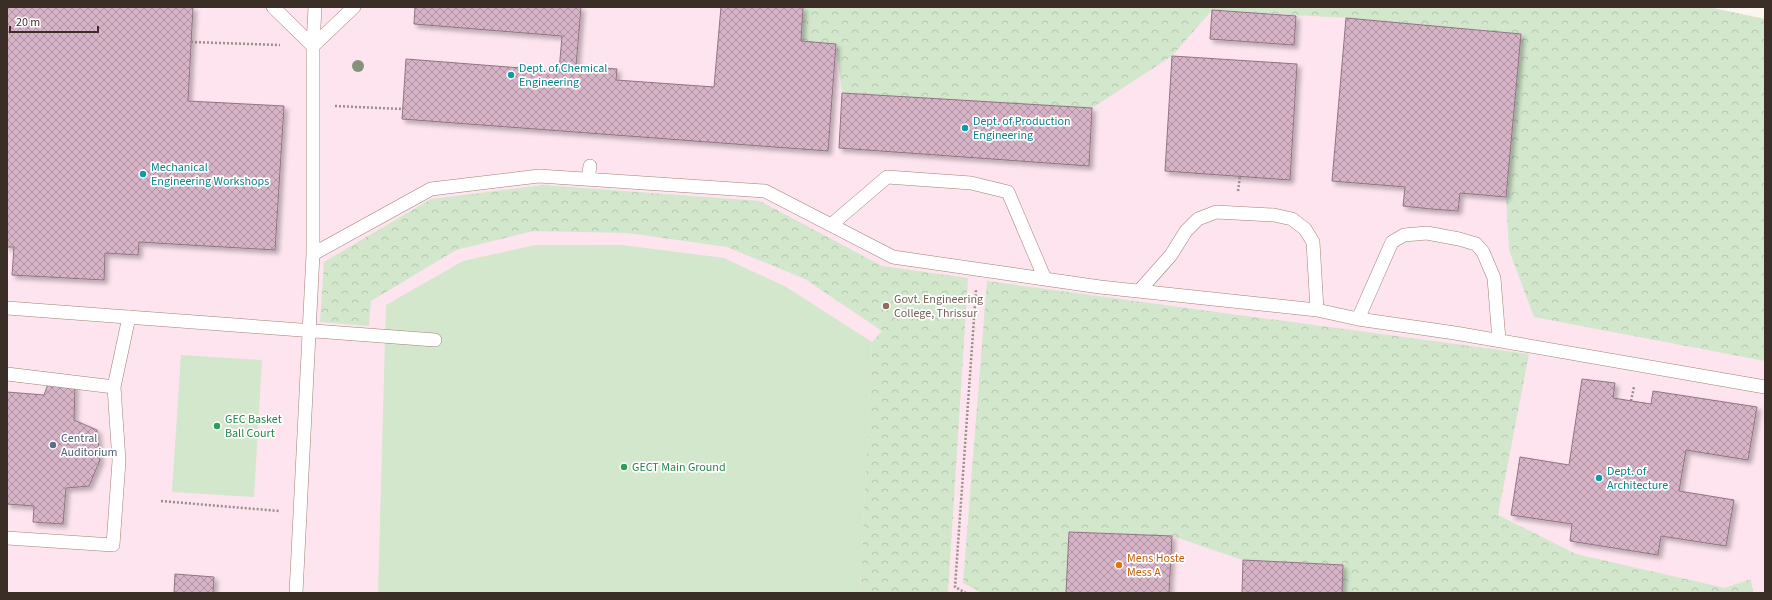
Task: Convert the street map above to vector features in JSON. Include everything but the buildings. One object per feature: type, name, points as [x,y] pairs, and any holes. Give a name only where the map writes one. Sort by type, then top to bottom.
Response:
[{"type":"lane","points":[[273,7],[313,46]]},
{"type":"lane","points":[[296,593],[313,254],[313,46],[315,7]]},
{"type":"lane","points":[[313,46],[354,7]]},
{"type":"lane","points":[[313,254],[430,189],[539,176],[589,172],[765,192],[893,257],[1045,279],[1317,310],[1358,319],[1499,340],[1765,387]]},
{"type":"lane","points":[[831,225],[887,178],[971,183],[1008,192],[1045,279]]},
{"type":"lane","points":[[1140,290],[1172,254],[1186,231],[1198,219],[1216,212],[1274,215],[1292,220],[1305,229],[1313,242],[1317,310]]},
{"type":"lane","points":[[1358,319],[1392,242],[1404,235],[1427,233],[1459,238],[1476,244],[1484,252],[1494,278],[1499,340]]},
{"type":"lane","points":[[7,308],[435,340]]},
{"type":"lane","points":[[7,538],[113,545],[118,461],[114,387],[129,317]]},
{"type":"lane","points":[[7,374],[114,387]]},
{"type":"path","points":[[191,42],[313,46]]},
{"type":"path","points":[[313,105],[402,109]]},
{"type":"path","points":[[966,593],[955,587],[978,269]]},
{"type":"path","points":[[161,502],[300,512]]},
{"type":"shaded area","name":"Govt. Engineering College, Thrissur","points":[[7,7],[1708,7],[1765,19],[1765,593],[7,593]]},
{"type":"green space","points":[[803,7],[1708,7],[1765,19],[1765,361],[1534,317],[1509,250],[1506,197],[1520,34],[1346,18],[1212,10],[1172,56],[1092,108],[842,93],[836,44],[801,41]]},
{"type":"green space","points":[[543,185],[760,201],[882,266],[968,278],[948,593],[860,593],[872,342],[882,331],[805,279],[727,247],[628,233],[533,231],[456,250],[371,301],[369,326],[320,322],[324,262],[431,199]]},
{"type":"green space","name":"GECT Main Ground","points":[[535,245],[622,245],[724,258],[786,287],[872,342],[860,593],[378,593],[386,305],[463,261]]},
{"type":"green space","points":[[987,281],[1529,354],[1498,515],[1576,554],[1725,588],[1751,579],[1753,593],[1342,593],[1343,565],[1243,560],[1172,536],[1069,532],[1066,593],[983,593],[963,583]]},
{"type":"green space","name":"GEC Basket Ball Court","points":[[181,355],[262,360],[254,497],[172,492]]},
{"type":"place","name":"Dept. of Chemical Engineering","points":[[511,75]]},
{"type":"place","name":"Dept. of Production Engineering","points":[[965,128]]},
{"type":"place","name":"Mechanical Engineering Workshops","points":[[143,174]]},
{"type":"place","name":"Govt. Engineering College, Thrissur","points":[[886,306]]},
{"type":"place","name":"GEC Basket Ball Court","points":[[217,426]]},
{"type":"place","name":"Central Auditorium","points":[[53,445]]},
{"type":"place","name":"GECT Main Ground","points":[[624,467]]},
{"type":"place","name":"Dept. of Architecture","points":[[1599,478]]},
{"type":"place","name":"Mens Hoste Mess A","points":[[1119,565]]}]
